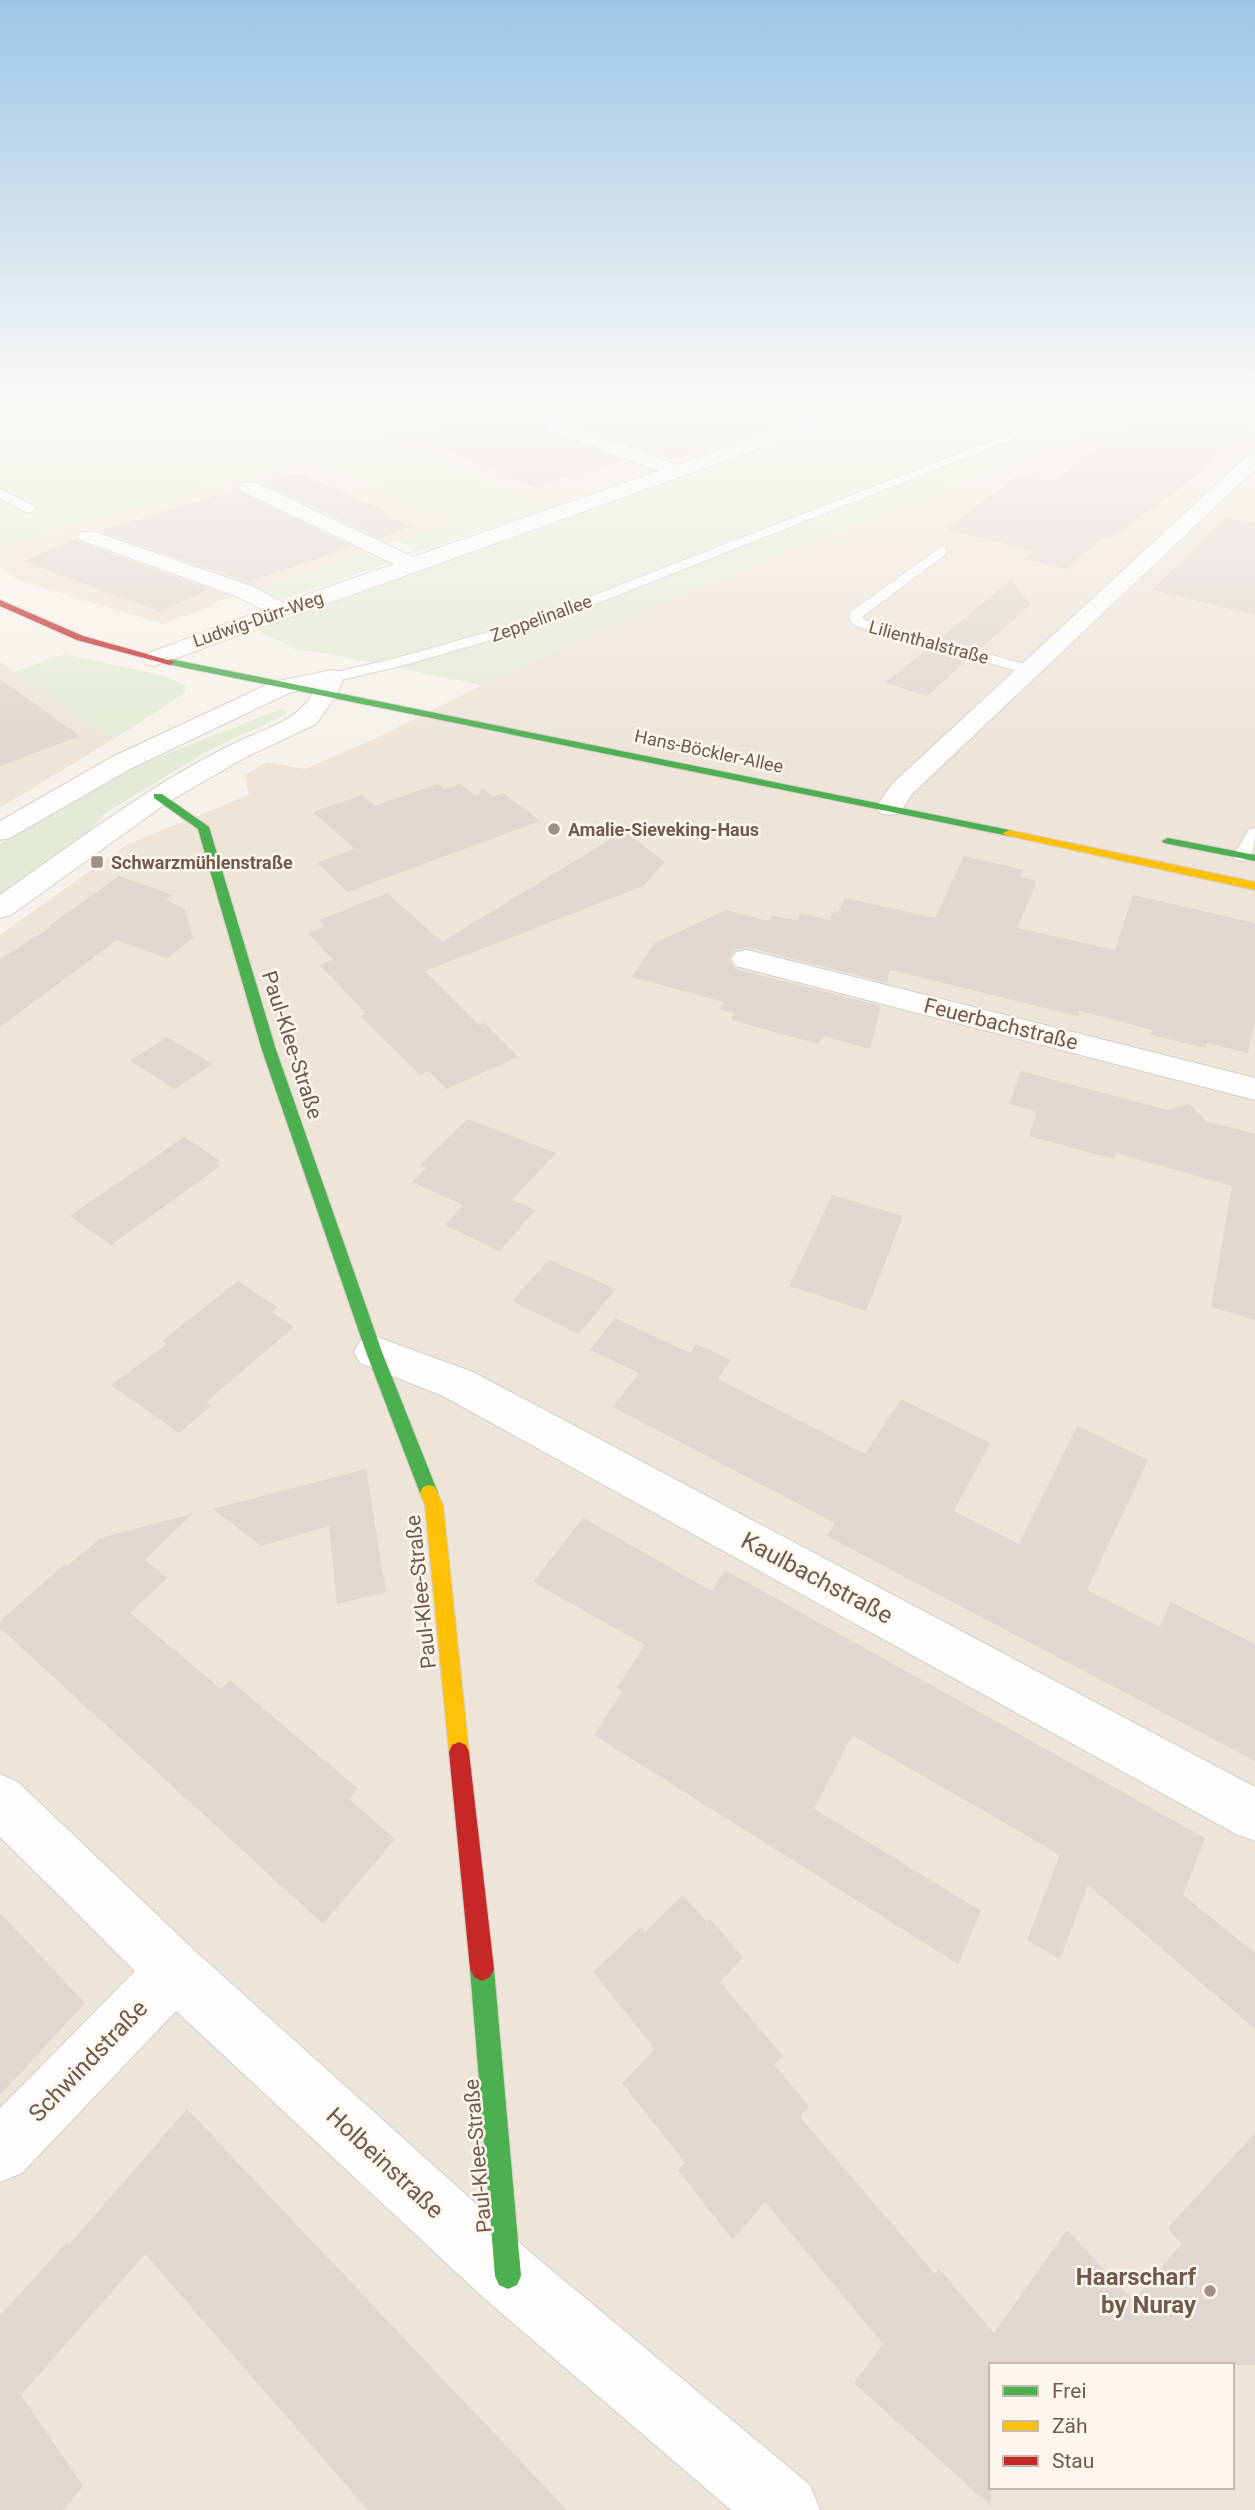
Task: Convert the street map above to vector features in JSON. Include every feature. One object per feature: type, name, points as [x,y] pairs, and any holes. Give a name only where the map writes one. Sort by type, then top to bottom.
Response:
[{"type":"street","points":[[320,521],[413,565]]},
{"type":"street","name":"Ludwig-Dürr-Weg","points":[[157,650],[183,646],[539,521]]},
{"type":"street","name":"Lilienthalstraße","points":[[893,795],[1189,521]]},
{"type":"street","points":[[88,536],[246,592],[282,611]]},
{"type":"street","points":[[0,588],[91,624],[123,632]]},
{"type":"street","points":[[0,603],[80,638],[157,650],[286,678]]},
{"type":"street","points":[[183,646],[210,652]]},
{"type":"street","name":"Zeppelinallee","points":[[0,832],[121,763],[286,678],[328,686]]},
{"type":"street","points":[[0,909],[158,796],[237,752],[307,719],[328,686],[369,683]]},
{"type":"street","name":"Hans-Böckler-Allee","points":[[328,686],[545,737],[893,795],[1255,886]]},
{"type":"street","name":"Hans-Böckler-Allee","points":[[893,795],[927,794]]},
{"type":"street","name":"Paul-Klee-Straße","points":[[158,796],[204,827],[269,1049],[374,1352],[434,1506],[491,2057],[508,2276]]},
{"type":"street","points":[[1148,837],[1249,857]]},
{"type":"street","name":"Feuerbachstraße","points":[[747,959],[1255,1089]]},
{"type":"street","name":"Kaulbachstraße","points":[[374,1352],[458,1384],[1255,1815]]},
{"type":"street","name":"Holbeinstraße","points":[[0,1800],[175,1971],[508,2276],[785,2510]]},
{"type":"street","name":"Schwindstraße","points":[[0,2151],[175,1971]]},
{"type":"lane","name":"Zeppelinallee","points":[[328,686],[535,622],[795,521]]},
{"type":"lane","name":"Lilienthalstraße","points":[[941,551],[854,615],[860,623],[1030,670]]},
{"type":"lane","points":[[1249,857],[1255,833]]},
{"type":"shaded area","points":[[88,521],[459,521],[210,604],[213,607],[163,624],[20,581],[0,568],[0,547]]},
{"type":"shaded area","points":[[864,521],[1255,521],[1255,2510],[0,2510],[0,935],[128,844],[249,795],[245,775],[267,762],[305,769],[381,736],[482,685],[666,601]]},
{"type":"shaded area","points":[[0,662],[112,740],[0,808]]},
{"type":"green space","points":[[0,521],[88,521],[0,547]]},
{"type":"green space","points":[[458,521],[511,521],[409,555],[405,554],[415,549],[398,541]]},
{"type":"green space","points":[[552,521],[864,521],[666,601],[482,685],[325,653],[297,650],[257,633],[268,622]]},
{"type":"green space","points":[[370,551],[391,562],[282,599],[256,589]]},
{"type":"green space","points":[[64,654],[165,676],[185,685],[185,693],[112,740],[14,672]]},
{"type":"green space","points":[[278,710],[287,710],[287,714],[209,750],[104,814],[63,861],[0,903],[0,844],[81,793],[161,756]]},
{"type":"building","points":[[132,521],[301,521],[352,547],[248,582],[99,531]]},
{"type":"building","points":[[343,521],[398,521],[412,527],[379,538]]},
{"type":"building","points":[[956,521],[1134,521],[1111,538],[1105,536],[1066,569],[1024,559],[1034,550],[945,529]]},
{"type":"building","points":[[1221,521],[1255,523],[1255,615],[1152,590]]},
{"type":"building","points":[[77,539],[208,589],[160,612],[23,561]]},
{"type":"building","points":[[1011,580],[1031,604],[980,649],[940,638]]},
{"type":"building","points":[[927,649],[967,660],[927,696],[885,683]]},
{"type":"building","points":[[0,679],[80,736],[0,766]]},
{"type":"building","points":[[438,784],[445,789],[460,784],[476,796],[483,789],[493,797],[503,793],[540,821],[348,892],[317,863],[355,849],[313,812],[362,795],[375,806]]},
{"type":"building","points":[[624,831],[665,862],[643,886],[425,971],[479,1025],[484,1023],[518,1057],[446,1089],[428,1071],[420,1075],[360,1016],[366,1014],[320,965],[333,960],[308,933],[325,926],[319,920],[387,893],[442,942]]},
{"type":"building","points":[[964,856],[1023,870],[1020,877],[1037,881],[1017,928],[1115,950],[1133,895],[1255,923],[1255,1020],[1248,1053],[1207,1043],[1206,1048],[1151,1035],[1152,1030],[1080,1011],[1078,1016],[890,970],[887,983],[748,947],[734,950],[728,959],[735,969],[881,1006],[870,1049],[823,1036],[818,1044],[731,1020],[735,1013],[720,1009],[724,1002],[632,977],[655,943],[726,910],[769,921],[772,916],[797,920],[801,913],[829,920],[834,912],[838,912],[845,898],[935,918]]},
{"type":"building","points":[[119,876],[173,895],[166,900],[185,909],[193,938],[167,958],[117,940],[0,1027],[0,959],[51,927],[49,926]]},
{"type":"building","points":[[167,1037],[213,1064],[175,1089],[130,1061]]},
{"type":"building","points":[[1021,1071],[1167,1110],[1189,1104],[1206,1121],[1255,1134],[1255,1320],[1211,1307],[1232,1186],[1116,1153],[1114,1159],[1029,1136],[1037,1112],[1009,1104]]},
{"type":"building","points":[[468,1119],[556,1153],[512,1200],[536,1210],[499,1251],[445,1225],[463,1205],[412,1182],[426,1168],[420,1165]]},
{"type":"building","points":[[184,1137],[220,1161],[216,1163],[220,1166],[111,1245],[70,1216]]},
{"type":"building","points":[[832,1195],[903,1216],[866,1311],[789,1286]]},
{"type":"building","points":[[549,1260],[616,1289],[579,1334],[512,1301]]},
{"type":"building","points":[[238,1281],[277,1307],[272,1312],[294,1327],[206,1402],[211,1406],[179,1433],[111,1385],[167,1344],[162,1341]]},
{"type":"building","points":[[615,1318],[690,1353],[696,1344],[731,1360],[718,1379],[865,1454],[901,1399],[990,1443],[954,1511],[1019,1544],[1077,1426],[1148,1460],[1087,1590],[1160,1627],[1171,1602],[1255,1644],[1255,1761],[827,1536],[835,1523],[613,1407],[639,1373],[590,1350]]},
{"type":"building","points":[[366,1469],[386,1592],[337,1604],[329,1526],[261,1546],[213,1509]]},
{"type":"building","points":[[192,1514],[145,1560],[167,1578],[130,1613],[221,1689],[230,1680],[358,1789],[349,1799],[395,1839],[323,1924],[0,1628],[0,1621],[65,1564],[68,1566],[100,1538]]},
{"type":"building","points":[[583,1518],[712,1591],[725,1570],[1205,1838],[1183,1895],[1255,1953],[1255,2029],[1088,1885],[1060,1959],[1027,1940],[1060,1855],[852,1735],[814,1809],[981,1911],[958,1964],[594,1735],[622,1692],[617,1688],[645,1645],[533,1582]]},
{"type":"building","points":[[683,1895],[707,1922],[710,1919],[743,1957],[720,1982],[783,2056],[774,2065],[809,2106],[800,2117],[935,2274],[939,2269],[994,2333],[1067,2230],[1133,2300],[1182,2244],[1168,2228],[1255,2133],[1255,2365],[989,2363],[991,2506],[854,2383],[883,2344],[765,2202],[733,2240],[678,2170],[685,2162],[622,2083],[655,2049],[593,1972],[641,1927],[645,1932]]},
{"type":"building","points":[[0,1913],[85,2003],[0,2095]]},
{"type":"building","points":[[187,2109],[567,2510],[368,2510],[145,2254],[21,2395],[83,2486],[63,2510],[0,2510],[0,2316],[67,2242],[69,2245]]},
{"type":"traffic: fast","points":[[170,662],[1009,833]]},
{"type":"traffic: fast","points":[[158,796],[203,827],[269,1050],[374,1352],[429,1493]]},
{"type":"traffic: fast","points":[[1168,841],[1255,858]]},
{"type":"traffic: fast","points":[[482,1969],[508,2276]]},
{"type":"traffic: slow","points":[[1009,833],[1255,886]]},
{"type":"traffic: slow","points":[[429,1493],[434,1505],[459,1752]]},
{"type":"traffic: jam","points":[[0,603],[80,638],[170,662]]},
{"type":"traffic: jam","points":[[459,1752],[482,1969]]},
{"type":"place","name":"Amalie-Sieveking-Haus","points":[[554,829]]},
{"type":"place","name":"Schwarzmühlenstraße","points":[[97,862]]},
{"type":"place","name":"Haarscharf by Nuray","points":[[1210,2291]]}]
